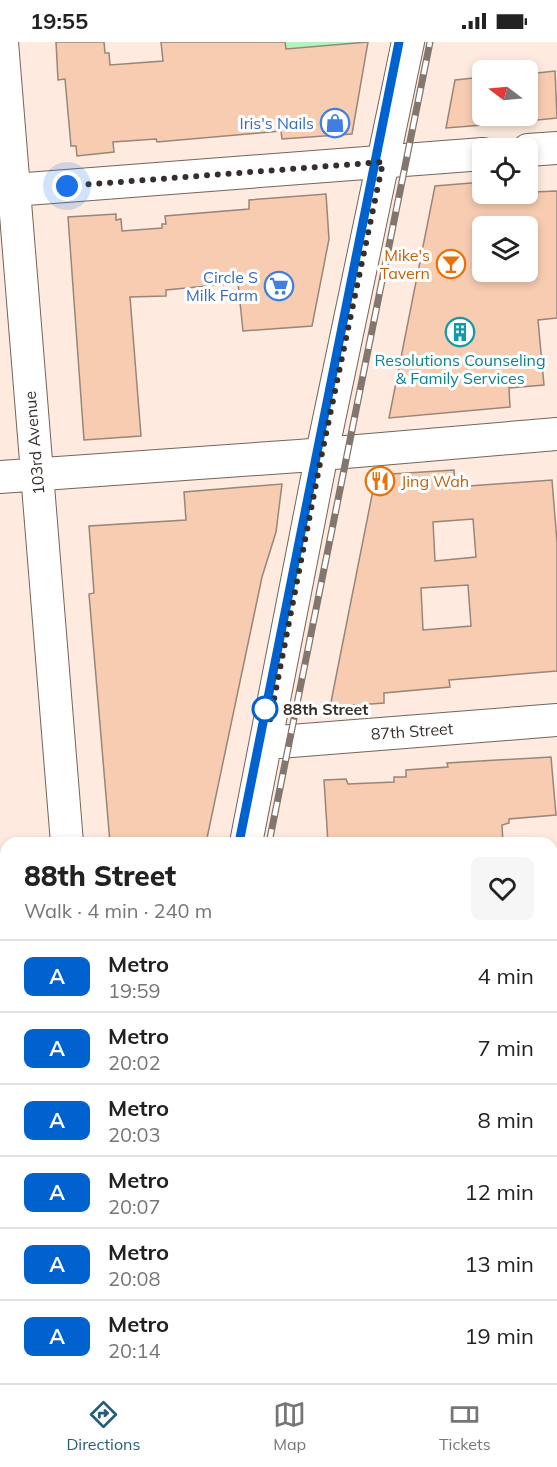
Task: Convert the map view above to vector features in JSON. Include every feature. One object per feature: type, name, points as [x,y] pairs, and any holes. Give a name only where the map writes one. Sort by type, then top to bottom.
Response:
[{"type":"street","name":"103rd Avenue","points":[[2,42],[7,191],[36,474],[66,837]]},
{"type":"street","points":[[247,837],[322,453],[408,42]]},
{"type":"street","points":[[538,149],[557,148]]},
{"type":"street","points":[[7,191],[472,155]]},
{"type":"street","points":[[0,477],[557,434]]},
{"type":"street","name":"87th Street","points":[[266,743],[557,720]]},
{"type":"green space","points":[[264,42],[368,42],[265,51]]},
{"type":"building","points":[[56,42],[104,42],[105,53],[109,53],[110,65],[163,61],[161,42],[285,42],[286,49],[368,42],[352,134],[282,139],[281,131],[157,142],[156,139],[113,142],[114,152],[77,156],[76,146],[71,146],[65,79],[58,80]]},
{"type":"building","points":[[555,71],[557,118],[538,120],[538,73]]},
{"type":"building","points":[[472,78],[472,126],[446,128],[455,80]]},
{"type":"building","points":[[472,183],[472,204],[538,204],[538,192],[557,191],[557,318],[538,320],[544,385],[509,388],[510,407],[389,418],[435,186]]},
{"type":"building","points":[[326,194],[329,239],[312,326],[243,331],[238,283],[166,290],[166,296],[130,297],[141,436],[84,440],[68,217],[116,214],[116,220],[121,219],[122,231],[162,228],[162,224],[166,224],[165,216],[249,209],[249,200]]},
{"type":"building","points":[[454,470],[455,487],[552,480],[557,542],[557,671],[449,680],[450,687],[384,693],[384,703],[330,707],[376,475]],"holes":[[[473,519],[476,557],[435,561],[433,522]],[[468,585],[471,626],[423,630],[421,588]]]},
{"type":"building","points":[[282,484],[276,532],[262,577],[207,837],[109,837],[89,594],[94,593],[89,526],[186,520],[184,492]]},
{"type":"building","points":[[551,757],[556,815],[509,819],[509,823],[502,825],[503,837],[328,837],[324,780],[346,779],[348,784],[394,782],[394,777],[406,777],[406,770],[448,767],[447,763]]},
{"type":"railway","points":[[240,837],[399,42]]},
{"type":"railway","points":[[270,837],[430,42]]},
{"type":"metro line","name":"A","points":[[240,837],[399,42]]},
{"type":"place","name":"Iris's Nails","points":[[335,123]]},
{"type":"place","name":"Mike's Tavern","points":[[451,264]]},
{"type":"place","name":"Circle S Milk Farm","points":[[279,286]]},
{"type":"place","name":"Resolutions Counseling & Family Services","points":[[460,332]]},
{"type":"place","name":"Jing Wah","points":[[380,481]]},
{"type":"place","name":"88th Street","points":[[265,709]]},
{"type":"route","points":[[67,186],[383,162],[322,453],[270,720],[265,709]]}]
